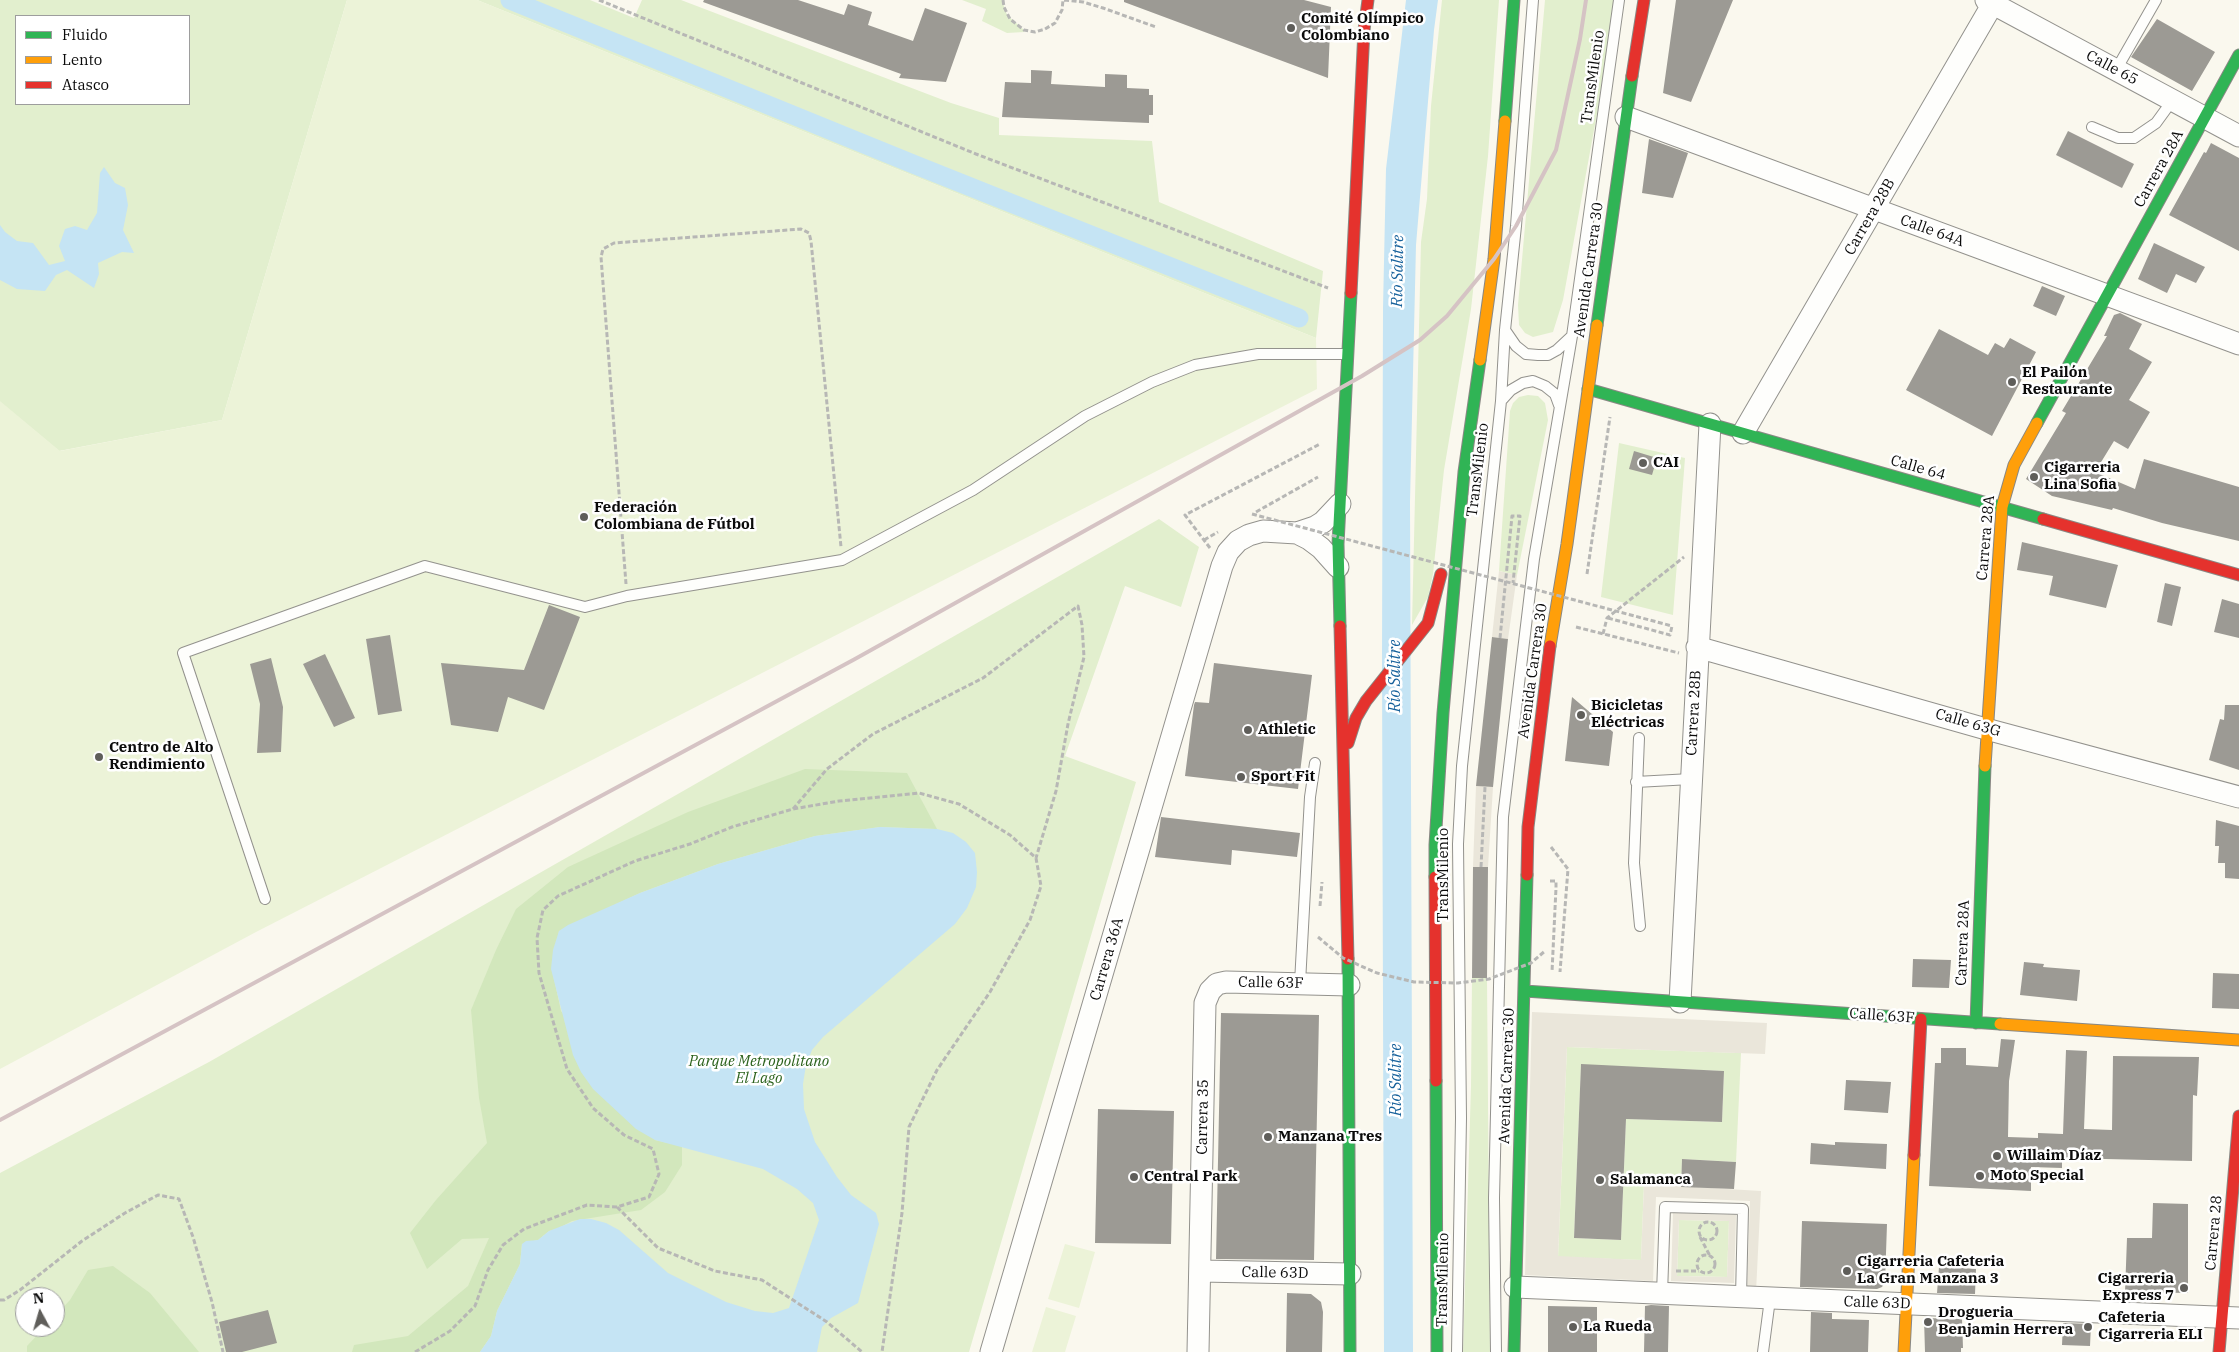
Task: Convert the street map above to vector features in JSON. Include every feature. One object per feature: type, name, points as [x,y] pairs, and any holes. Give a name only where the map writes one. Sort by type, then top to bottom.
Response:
[{"type":"main road","points":[[1350,1352],[1349,985],[1338,567],[1364,30],[1368,0]]},
{"type":"main road","points":[[1437,1352],[1435,845],[1443,714],[1464,472],[1494,258],[1514,0]]},
{"type":"main road","name":"Avenida Carrera 30","points":[[1514,1352],[1528,827],[1539,724],[1644,0]]},
{"type":"main road","name":"Carrera 28A","points":[[1976,1023],[1986,729],[2002,507],[2014,465],[2239,54]]},
{"type":"main road","name":"Calle 64","points":[[1588,389],[2239,575]]},
{"type":"main road","points":[[1343,763],[1356,718],[1366,701],[1428,623],[1433,610],[1464,472]]},
{"type":"main road","name":"Calle 63F","points":[[1525,991],[2239,1040]]},
{"type":"main road","points":[[1904,1352],[1921,1019]]},
{"type":"main road","name":"Carrera 28","points":[[2219,1352],[2231,1318],[2239,1116]]},
{"type":"street","name":"Calle 65","points":[[1991,1],[2239,136]]},
{"type":"street","name":"Carrera 28B","points":[[1743,434],[1875,210],[1991,1]]},
{"type":"street","name":"Calle 64A","points":[[1626,117],[2239,344]]},
{"type":"street","name":"Carrera 28B","points":[[1680,1002],[1710,424]]},
{"type":"street","points":[[1297,533],[1323,522],[1340,504]]},
{"type":"street","name":"Carrera 36A","points":[[992,1352],[1222,566],[1228,552],[1238,540],[1263,532],[1297,533]]},
{"type":"street","points":[[1297,533],[1321,548],[1338,567]]},
{"type":"street","name":"Calle 63G","points":[[1697,652],[2239,797]]},
{"type":"street","name":"Calle 63F","points":[[1205,1003],[1210,991],[1218,984],[1226,982],[1349,985]]},
{"type":"street","name":"Carrera 35","points":[[1198,1352],[1205,1003]]},
{"type":"street","name":"Calle 63D","points":[[1200,1272],[1350,1274]]},
{"type":"street","name":"Calle 63D","points":[[1515,1287],[2231,1318]]},
{"type":"lane","name":"TransMilenio","points":[[1457,1352],[1461,1118],[1458,844],[1464,747],[1501,401],[1505,330],[1516,226],[1533,0]]},
{"type":"lane","name":"TransMilenio","points":[[1496,1352],[1494,1198],[1503,817],[1534,559],[1572,336],[1619,0]]},
{"type":"lane","points":[[2116,70],[2156,0]]},
{"type":"lane","points":[[2092,127],[2118,138],[2134,138],[2156,123],[2172,101]]},
{"type":"lane","points":[[1505,330],[1516,346],[1526,354],[1548,354],[1557,350],[1572,336]]},
{"type":"lane","points":[[265,899],[183,653],[425,566],[585,607],[627,596],[842,560],[973,490],[1085,416],[1152,382],[1195,366],[1258,354],[1347,354]]},
{"type":"lane","points":[[1501,401],[1511,390],[1523,383],[1533,381],[1545,386],[1555,394],[1560,409]]},
{"type":"lane","points":[[1639,738],[1634,863],[1640,926]]},
{"type":"lane","points":[[1300,983],[1309,807],[1315,762]]},
{"type":"lane","points":[[1636,782],[1691,779]]},
{"type":"lane","points":[[1662,1294],[1665,1207],[1736,1209],[1743,1210],[1741,1297]]},
{"type":"lane","points":[[1763,1352],[1770,1298]]},
{"type":"path","points":[[599,0],[976,154],[1337,292]]},
{"type":"path","points":[[1003,0],[1004,7],[1010,18],[1024,30],[1035,32],[1055,23],[1062,10],[1063,0],[1083,2],[1156,27]]},
{"type":"path","points":[[627,596],[600,257],[603,249],[614,243],[801,229],[809,233],[842,560]]},
{"type":"path","points":[[1586,580],[1592,552],[1613,396]]},
{"type":"path","points":[[1222,566],[1185,515],[1328,440]]},
{"type":"path","points":[[1326,473],[1252,514],[1672,626],[1670,636],[1607,618]]},
{"type":"path","points":[[1500,638],[1512,516],[1520,516],[1513,583]]},
{"type":"path","points":[[1204,540],[1220,531]]},
{"type":"path","points":[[1603,634],[1607,618],[1703,541]]},
{"type":"path","points":[[1580,608],[1582,599]]},
{"type":"path","points":[[793,810],[828,769],[873,734],[983,678],[1078,606],[1082,625],[1084,657],[1068,724],[1056,791],[1036,858],[1041,886],[1030,920],[990,992],[937,1070],[909,1127],[902,1213],[882,1352]]},
{"type":"path","points":[[1574,636],[1578,618]]},
{"type":"path","points":[[1554,622],[1603,634],[1697,652]]},
{"type":"path","points":[[1481,867],[1485,787]]},
{"type":"path","points":[[414,1352],[450,1331],[475,1306],[488,1270],[503,1245],[524,1229],[587,1204],[617,1207],[649,1197],[659,1174],[653,1149],[624,1136],[593,1108],[567,1069],[539,973],[536,938],[542,910],[558,896],[635,861],[690,844],[732,827],[793,810],[840,800],[919,793],[959,804],[1010,834],[1036,858]]},
{"type":"path","points":[[1550,845],[1568,869],[1560,974],[1552,993]]},
{"type":"path","points":[[1549,883],[1551,880],[1556,881],[1553,958]]},
{"type":"path","points":[[1318,937],[1343,958],[1377,973],[1414,982],[1458,983],[1489,979],[1531,963],[1545,951],[1546,941]]},
{"type":"path","points":[[0,1300],[4,1300],[20,1290],[82,1241],[125,1213],[158,1195],[179,1199],[193,1237],[212,1302],[223,1352]]},
{"type":"path","points":[[617,1207],[658,1248],[714,1271],[762,1280],[827,1322],[862,1352]]},
{"type":"path","points":[[1700,1236],[1705,1240],[1714,1238],[1717,1232],[1716,1226],[1708,1222],[1702,1223],[1699,1228],[1700,1236],[1710,1257],[1715,1261],[1715,1267],[1712,1272],[1703,1273],[1697,1266],[1698,1261],[1702,1256],[1710,1257]]},
{"type":"green space","points":[[0,0],[347,0],[222,420],[59,451],[0,403]]},
{"type":"green space","name":"Federación Colombiana de Fútbol","points":[[347,0],[477,0],[1316,338],[1317,389],[256,932],[0,1069],[0,401],[60,451],[222,420]]},
{"type":"green space","points":[[477,0],[590,0],[634,18],[642,0],[681,0],[951,103],[999,118],[999,135],[1152,141],[1159,202],[1323,271],[1316,338]]},
{"type":"green space","points":[[962,0],[1002,0],[1007,15],[1024,32],[1007,33],[982,21],[986,9]]},
{"type":"green space","points":[[1442,0],[1499,0],[1488,156],[1471,309],[1444,470],[1433,574],[1428,597],[1412,625],[1421,242],[1427,199],[1431,106]]},
{"type":"green space","points":[[1545,0],[1614,0],[1598,108],[1563,300],[1553,332],[1533,337],[1525,333],[1519,325],[1518,305]]},
{"type":"green space","points":[[1528,395],[1538,396],[1545,403],[1548,420],[1517,575],[1499,571],[1510,411],[1513,403],[1519,397]]},
{"type":"green space","points":[[1619,443],[1685,458],[1673,615],[1601,597]]},
{"type":"green space","name":"Parque Metropolitano El Lago","points":[[1159,519],[1199,547],[1181,607],[1125,586],[1065,756],[1136,782],[969,1352],[0,1352],[0,1173],[209,1062]]},
{"type":"green space","points":[[805,769],[907,773],[937,829],[880,827],[815,836],[718,864],[640,893],[559,931],[552,969],[561,1011],[655,1140],[682,1146],[682,1165],[665,1192],[641,1210],[572,1221],[549,1231],[538,1240],[522,1244],[520,1264],[497,1311],[491,1336],[480,1352],[352,1352],[354,1345],[408,1336],[468,1286],[489,1238],[462,1239],[427,1269],[410,1233],[436,1200],[487,1143],[479,1098],[471,1010],[496,950],[516,909],[568,867],[688,812]]},
{"type":"green space","points":[[1472,978],[1487,978],[1490,1352],[1463,1352],[1471,1086]]},
{"type":"green space","points":[[1567,1047],[1741,1053],[1736,1162],[1682,1159],[1681,1187],[1644,1184],[1641,1260],[1558,1257]],"holes":[[[1581,1065],[1724,1071],[1722,1122],[1626,1119],[1621,1240],[1574,1238]]]},
{"type":"green space","points":[[1679,1220],[1729,1221],[1727,1277],[1677,1276]]},
{"type":"green space","points":[[1065,1244],[1095,1252],[1079,1308],[1048,1299]]},
{"type":"green space","points":[[113,1266],[150,1293],[199,1352],[27,1352],[27,1346],[36,1337],[65,1337],[65,1305],[88,1270]]},
{"type":"green space","points":[[1046,1307],[1076,1316],[1065,1352],[1032,1352]]},
{"type":"shaded area","points":[[1499,571],[1517,575],[1508,639],[1492,637]]},
{"type":"shaded area","points":[[1476,786],[1493,787],[1488,867],[1473,867]]},
{"type":"shaded area","points":[[1532,1012],[1767,1023],[1765,1054],[1567,1047],[1558,1256],[1641,1260],[1644,1184],[1761,1191],[1756,1292],[1747,1291],[1750,1201],[1656,1197],[1653,1281],[1525,1275]]},
{"type":"shaded area","points":[[1673,1213],[1736,1215],[1734,1283],[1671,1281]],"holes":[[[1679,1220],[1729,1221],[1727,1277],[1677,1276]]]},
{"type":"water","name":"Río Salitre","points":[[1406,0],[1438,0],[1416,245],[1410,502],[1413,1352],[1384,1352],[1383,308],[1386,169]]},
{"type":"water","points":[[104,167],[115,183],[125,188],[128,205],[123,230],[134,253],[122,252],[98,263],[99,274],[94,288],[67,270],[56,275],[45,291],[17,289],[0,280],[0,225],[5,232],[17,241],[33,243],[49,265],[65,261],[59,246],[65,229],[75,226],[87,230],[97,213],[100,173]]},
{"type":"water","points":[[880,827],[937,829],[953,833],[966,842],[975,853],[977,872],[976,887],[967,908],[955,924],[823,1037],[812,1050],[806,1065],[803,1084],[804,1109],[815,1142],[851,1195],[876,1213],[879,1224],[858,1303],[831,1318],[822,1327],[817,1352],[480,1352],[491,1336],[497,1311],[520,1264],[522,1244],[526,1241],[538,1240],[549,1231],[580,1219],[591,1219],[606,1223],[619,1230],[668,1273],[726,1302],[755,1311],[773,1313],[789,1308],[819,1220],[813,1203],[797,1189],[763,1169],[655,1140],[636,1129],[593,1089],[581,1072],[573,1055],[551,969],[553,950],[559,931],[568,925],[640,893],[718,864],[815,836]]},
{"type":"building","points":[[704,0],[798,0],[844,15],[848,4],[872,12],[868,25],[913,41],[925,8],[967,23],[946,82],[899,78],[901,74],[703,2]]},
{"type":"building","points":[[1124,0],[1304,0],[1331,7],[1328,78],[1124,2]]},
{"type":"building","points":[[1676,0],[1733,0],[1691,102],[1663,93]]},
{"type":"building","points":[[2157,19],[2215,52],[2192,91],[2131,57]]},
{"type":"building","points":[[1031,70],[1052,71],[1051,84],[1105,87],[1105,74],[1127,75],[1127,88],[1149,89],[1149,95],[1153,95],[1153,115],[1149,115],[1149,123],[1002,117],[1005,82],[1031,83]]},
{"type":"building","points":[[2068,131],[2134,164],[2122,188],[2056,155]]},
{"type":"building","points":[[1649,139],[1688,153],[1673,198],[1642,193]]},
{"type":"building","points":[[2211,143],[2239,158],[2239,251],[2169,215],[2204,152],[2206,153]]},
{"type":"building","points":[[2154,243],[2205,267],[2196,283],[2176,274],[2167,293],[2138,279]]},
{"type":"building","points":[[2042,286],[2065,296],[2056,316],[2033,306]]},
{"type":"building","points":[[2120,313],[2142,324],[2129,349],[2152,362],[2129,400],[2150,412],[2128,449],[2114,441],[2095,472],[2135,489],[2144,459],[2239,487],[2239,541],[2162,523],[2113,508],[2112,510],[2052,496],[2026,479],[2066,413],[2062,411],[2107,336],[2104,336],[2114,315]]},
{"type":"building","points":[[1939,329],[1988,355],[1995,343],[2004,348],[2010,338],[2036,352],[1992,436],[1906,390]]},
{"type":"building","name":"CAI","points":[[1634,451],[1657,458],[1652,475],[1629,469]]},
{"type":"building","points":[[2022,542],[2118,565],[2106,608],[2049,595],[2053,576],[2017,570]]},
{"type":"building","points":[[2165,583],[2181,587],[2172,626],[2157,622]]},
{"type":"building","points":[[2222,599],[2239,604],[2239,638],[2214,632]]},
{"type":"building","points":[[549,605],[580,617],[544,710],[508,697],[498,732],[451,725],[441,663],[524,670]]},
{"type":"building","points":[[390,635],[402,711],[378,715],[366,639]]},
{"type":"building","points":[[1492,637],[1508,639],[1493,787],[1476,786]]},
{"type":"building","points":[[325,654],[355,718],[334,727],[303,664]]},
{"type":"building","points":[[271,658],[283,707],[281,752],[257,753],[260,704],[250,664]]},
{"type":"building","points":[[1214,663],[1312,675],[1298,789],[1185,776],[1194,705],[1195,702],[1209,703]]},
{"type":"building","name":"Bicicletas Eléctricas","points":[[1572,697],[1613,732],[1609,766],[1565,761]]},
{"type":"building","points":[[2225,705],[2239,705],[2239,770],[2209,760],[2220,719],[2224,720]]},
{"type":"building","points":[[1161,817],[1300,833],[1297,857],[1232,850],[1231,865],[1155,857]]},
{"type":"building","points":[[2216,820],[2239,826],[2239,879],[2225,878],[2225,863],[2218,863],[2219,846],[2215,846]]},
{"type":"building","points":[[1473,867],[1488,867],[1487,978],[1472,978]]},
{"type":"building","points":[[1913,959],[1951,960],[1949,988],[1912,987]]},
{"type":"building","points":[[2024,962],[2044,964],[2043,967],[2080,970],[2077,1001],[2020,995]]},
{"type":"building","points":[[2213,973],[2239,974],[2239,1009],[2212,1008]]},
{"type":"building","name":"Manzana Tres","points":[[1221,1013],[1319,1015],[1314,1260],[1216,1259]]},
{"type":"building","points":[[2001,1039],[2015,1040],[2009,1081],[2008,1137],[2038,1138],[2038,1133],[2063,1134],[2066,1050],[2087,1051],[2084,1129],[2112,1130],[2113,1056],[2199,1057],[2197,1096],[2193,1095],[2192,1161],[2062,1158],[2062,1168],[2031,1167],[2031,1191],[1929,1186],[1935,1063],[1941,1063],[1941,1048],[1966,1048],[1966,1065],[1998,1067]]},
{"type":"building","name":"Salamanca","points":[[1581,1064],[1724,1071],[1722,1122],[1626,1119],[1621,1240],[1574,1238]]},
{"type":"building","points":[[1846,1080],[1891,1082],[1888,1113],[1844,1110]]},
{"type":"building","name":"Central Park","points":[[1098,1109],[1174,1111],[1171,1244],[1095,1243]]},
{"type":"building","points":[[1835,1142],[1887,1144],[1886,1169],[1810,1164],[1811,1143],[1835,1145]]},
{"type":"building","points":[[1682,1159],[1736,1162],[1734,1189],[1681,1187]]},
{"type":"building","points":[[2153,1203],[2188,1204],[2188,1293],[2125,1292],[2127,1238],[2152,1238]]},
{"type":"building","points":[[1802,1221],[1887,1224],[1885,1282],[1882,1287],[1877,1289],[1800,1287]]},
{"type":"building","points":[[1943,1258],[1962,1259],[1962,1268],[1976,1269],[1975,1294],[1937,1293],[1939,1267],[1942,1267]]},
{"type":"building","points":[[1287,1293],[1311,1294],[1321,1302],[1323,1312],[1322,1352],[1286,1352]]},
{"type":"building","name":"La Rueda","points":[[1548,1306],[1597,1307],[1597,1352],[1548,1352]]},
{"type":"building","points":[[1645,1306],[1669,1306],[1668,1352],[1644,1352]]},
{"type":"building","points":[[268,1310],[277,1343],[242,1352],[226,1352],[219,1322]]},
{"type":"building","points":[[1811,1312],[1832,1313],[1832,1319],[1869,1320],[1868,1352],[1810,1352]]},
{"type":"building","points":[[1924,1318],[1962,1319],[1963,1348],[1961,1348],[1961,1352],[1925,1352]]},
{"type":"building","points":[[2063,1323],[2091,1324],[2090,1346],[2062,1345]]},
{"type":"waterway","points":[[510,0],[1299,318]]},
{"type":"railway","points":[[0,1120],[855,659],[1362,376],[1420,340],[1447,316],[1494,259],[1516,226],[1556,150],[1580,39],[1586,0]]},
{"type":"traffic: fast","points":[[1505,121],[1514,0]]},
{"type":"traffic: fast","points":[[2037,423],[2239,55]]},
{"type":"traffic: fast","points":[[1597,325],[1632,76]]},
{"type":"traffic: fast","points":[[1340,626],[1338,544],[1351,293]]},
{"type":"traffic: fast","points":[[1435,877],[1435,845],[1443,713],[1464,472],[1480,360]]},
{"type":"traffic: fast","points":[[1588,389],[2043,519]]},
{"type":"traffic: fast","points":[[1976,1023],[1985,766]]},
{"type":"traffic: fast","points":[[1514,1352],[1527,875]]},
{"type":"traffic: fast","points":[[1348,959],[1350,1352]]},
{"type":"traffic: fast","points":[[1525,991],[2000,1024]]},
{"type":"traffic: fast","points":[[1436,1081],[1437,1352]]},
{"type":"traffic: slow","points":[[1480,360],[1494,259],[1505,121]]},
{"type":"traffic: slow","points":[[1550,646],[1567,544],[1597,325]]},
{"type":"traffic: slow","points":[[1985,766],[2002,507],[2014,465],[2037,423]]},
{"type":"traffic: slow","points":[[2000,1024],[2239,1040]]},
{"type":"traffic: slow","points":[[1904,1352],[1914,1155]]},
{"type":"traffic: jam","points":[[1351,293],[1364,30],[1368,0]]},
{"type":"traffic: jam","points":[[1632,76],[1644,0]]},
{"type":"traffic: jam","points":[[2043,519],[2239,575]]},
{"type":"traffic: jam","points":[[1348,743],[1356,718],[1366,701],[1428,623],[1441,574]]},
{"type":"traffic: jam","points":[[1340,626],[1348,959]]},
{"type":"traffic: jam","points":[[1527,875],[1528,827],[1550,646]]},
{"type":"traffic: jam","points":[[1435,877],[1436,1081]]},
{"type":"traffic: jam","points":[[1914,1155],[1921,1019]]},
{"type":"traffic: jam","points":[[2219,1352],[2239,1116]]},
{"type":"place","name":"Comité Olímpico Colombiano","points":[[1291,28]]},
{"type":"place","name":"El Pailón Restaurante","points":[[2012,382]]},
{"type":"place","name":"CAI","points":[[1643,463]]},
{"type":"place","name":"Cigarreria Lina Sofia","points":[[2034,477]]},
{"type":"place","name":"Federación Colombiana de Fútbol","points":[[584,517]]},
{"type":"place","name":"Bicicletas Eléctricas","points":[[1581,715]]},
{"type":"place","name":"Athletic","points":[[1248,730]]},
{"type":"place","name":"Centro de Alto Rendimiento","points":[[99,757]]},
{"type":"place","name":"Sport Fit","points":[[1241,777]]},
{"type":"place","name":"Manzana Tres","points":[[1268,1137]]},
{"type":"place","name":"Willaim Díaz","points":[[1997,1156]]},
{"type":"place","name":"Moto Special","points":[[1980,1176]]},
{"type":"place","name":"Central Park","points":[[1134,1177]]},
{"type":"place","name":"Salamanca","points":[[1600,1180]]},
{"type":"place","name":"Cigarreria Cafeteria La Gran Manzana 3","points":[[1847,1271]]},
{"type":"place","name":"Cigarreria Express 7","points":[[2184,1288]]},
{"type":"place","name":"Drogueria Benjamin Herrera","points":[[1928,1322]]},
{"type":"place","name":"La Rueda","points":[[1573,1327]]},
{"type":"place","name":"Cafeteria Cigarreria ELI","points":[[2088,1327]]}]
